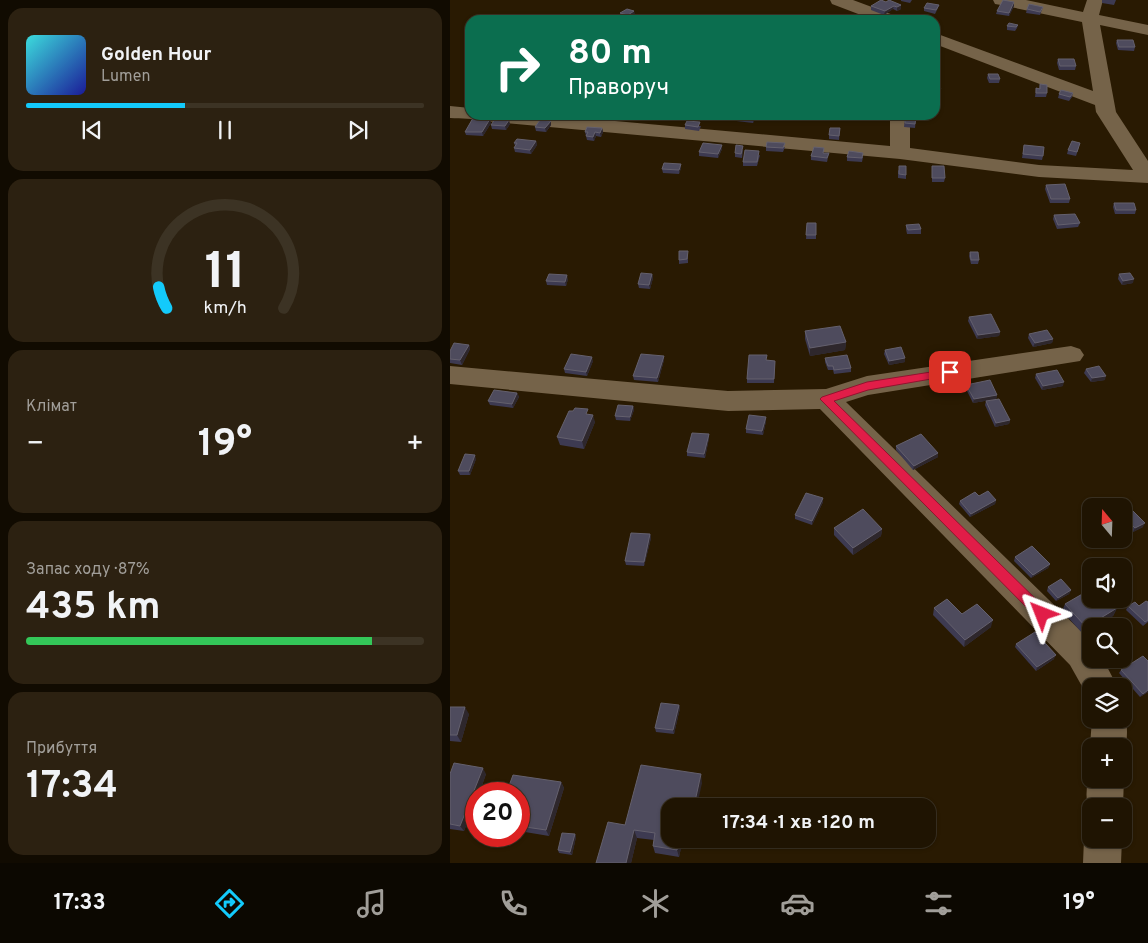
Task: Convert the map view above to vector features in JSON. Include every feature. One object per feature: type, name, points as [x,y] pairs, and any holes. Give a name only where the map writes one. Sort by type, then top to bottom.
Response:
[{"type":"street","points":[[838,0],[877,15]]},
{"type":"street","points":[[1001,0],[1093,9],[1148,30]]},
{"type":"street","points":[[1093,9],[1106,112],[1148,177]]},
{"type":"street","points":[[940,40],[1104,102]]},
{"type":"street","points":[[450,112],[465,114]]},
{"type":"street","points":[[539,120],[900,153],[1019,169],[1148,177]]},
{"type":"street","points":[[900,120],[900,153]]},
{"type":"street","points":[[450,375],[728,401],[826,399],[867,386],[1071,355]]},
{"type":"street","points":[[826,399],[1082,654],[1096,678]]},
{"type":"street","points":[[1102,863],[1103,848]]},
{"type":"building","points":[[881,0],[886,2],[889,0],[901,5],[894,6],[885,11],[871,6]]},
{"type":"building","points":[[1003,0],[1014,2],[1009,13],[997,11]]},
{"type":"building","points":[[927,3],[939,5],[936,10],[924,8]]},
{"type":"building","points":[[1029,4],[1043,7],[1040,12],[1027,9]]},
{"type":"building","points":[[627,9],[634,11],[628,15],[620,13]]},
{"type":"building","points":[[1009,23],[1018,25],[1016,27],[1007,26]]},
{"type":"building","points":[[1117,40],[1133,40],[1135,47],[1119,47]]},
{"type":"building","points":[[1058,59],[1074,59],[1076,66],[1060,66]]},
{"type":"building","points":[[988,74],[998,74],[1000,79],[990,79]]},
{"type":"building","points":[[1040,84],[1047,85],[1047,93],[1036,93],[1036,88],[1040,89]]},
{"type":"building","points":[[1061,90],[1073,93],[1070,97],[1059,94]]},
{"type":"building","points":[[472,120],[489,120],[482,132],[465,132]]},
{"type":"building","points":[[494,120],[509,120],[505,126],[491,125]]},
{"type":"building","points":[[540,120],[551,121],[545,128],[535,127]]},
{"type":"building","points":[[905,120],[916,120],[915,124],[905,123]]},
{"type":"building","points":[[687,121],[700,122],[698,127],[685,125]]},
{"type":"building","points":[[587,127],[602,128],[600,133],[595,132],[593,137],[586,136],[588,132],[585,132]]},
{"type":"building","points":[[830,128],[840,128],[839,136],[829,135]]},
{"type":"building","points":[[517,139],[536,141],[530,150],[514,148],[517,143],[514,143]]},
{"type":"building","points":[[1072,141],[1080,143],[1077,152],[1068,150]]},
{"type":"building","points":[[767,142],[785,143],[783,148],[766,147]]},
{"type":"building","points":[[703,143],[722,145],[718,154],[699,152]]},
{"type":"building","points":[[736,145],[743,146],[741,154],[735,153]]},
{"type":"building","points":[[1024,145],[1044,147],[1043,156],[1023,154]]},
{"type":"building","points":[[814,147],[824,148],[823,153],[829,153],[827,158],[811,156]]},
{"type":"building","points":[[745,150],[759,151],[757,162],[743,162]]},
{"type":"building","points":[[849,151],[863,153],[862,158],[847,157]]},
{"type":"building","points":[[664,163],[681,164],[679,170],[662,169]]},
{"type":"building","points":[[899,166],[906,166],[906,175],[899,174]]},
{"type":"building","points":[[932,166],[944,166],[945,178],[932,178]]},
{"type":"building","points":[[1065,184],[1070,199],[1051,199],[1046,185]]},
{"type":"building","points":[[1114,203],[1134,203],[1136,210],[1116,210]]},
{"type":"building","points":[[1075,214],[1080,223],[1058,225],[1054,215]]},
{"type":"building","points":[[807,223],[816,223],[816,235],[806,235]]},
{"type":"building","points":[[919,224],[921,229],[908,230],[906,225]]},
{"type":"building","points":[[679,251],[688,251],[687,259],[679,260]]},
{"type":"building","points":[[970,252],[978,252],[979,260],[971,260]]},
{"type":"building","points":[[641,273],[652,274],[649,285],[638,284]]},
{"type":"building","points":[[1130,273],[1134,279],[1123,281],[1119,274]]},
{"type":"building","points":[[549,274],[567,275],[565,282],[546,281]]},
{"type":"building","points":[[991,314],[1000,332],[978,335],[969,317]]},
{"type":"building","points":[[840,326],[846,342],[810,348],[805,331]]},
{"type":"building","points":[[1047,330],[1053,339],[1035,343],[1029,334]]},
{"type":"building","points":[[454,343],[469,345],[460,360],[450,359],[450,351]]},
{"type":"building","points":[[901,347],[905,358],[889,361],[885,350]]},
{"type":"building","points":[[571,354],[592,357],[586,372],[564,369]]},
{"type":"building","points":[[641,354],[664,356],[657,378],[633,376]]},
{"type":"building","points":[[749,355],[767,355],[766,360],[775,361],[774,379],[747,379]]},
{"type":"building","points":[[847,355],[851,368],[834,370],[833,366],[828,366],[825,358]]},
{"type":"building","points":[[1099,366],[1106,376],[1092,378],[1086,369]]},
{"type":"building","points":[[1057,370],[1064,382],[1043,386],[1036,374]]},
{"type":"building","points":[[990,380],[997,395],[974,399],[966,385]]},
{"type":"building","points":[[494,390],[517,393],[512,404],[488,401]]},
{"type":"building","points":[[999,399],[1010,420],[996,423],[986,401]]},
{"type":"building","points":[[618,405],[633,406],[630,417],[615,416]]},
{"type":"building","points":[[575,408],[588,409],[586,414],[593,415],[582,441],[557,437],[569,411],[573,411]]},
{"type":"building","points":[[749,415],[766,417],[762,431],[746,429]]},
{"type":"building","points":[[692,433],[709,434],[704,454],[687,452]]},
{"type":"building","points":[[921,434],[938,453],[914,466],[896,446]]},
{"type":"building","points":[[465,454],[475,455],[469,471],[458,471]]},
{"type":"building","points":[[988,491],[996,500],[971,514],[960,501],[975,492],[979,496]]},
{"type":"building","points":[[806,493],[823,498],[812,521],[795,515]]},
{"type":"building","points":[[863,509],[882,529],[853,548],[834,528]]},
{"type":"building","points":[[1132,510],[1145,523],[1135,528],[1132,525]]},
{"type":"building","points":[[631,533],[650,534],[644,562],[625,561]]},
{"type":"building","points":[[1032,546],[1050,564],[1033,575],[1015,557]]},
{"type":"building","points":[[1061,579],[1071,590],[1058,598],[1048,587]]},
{"type":"building","points":[[1082,594],[1082,608],[1117,608],[1101,618],[1082,618],[1082,623],[1065,604]]},
{"type":"building","points":[[947,599],[962,614],[977,604],[993,620],[965,640],[934,608]]},
{"type":"building","points":[[1146,601],[1148,602],[1148,620],[1145,622],[1130,608],[1135,602],[1139,606]]},
{"type":"building","points":[[1035,632],[1056,655],[1037,667],[1016,644]]},
{"type":"building","points":[[1143,656],[1148,661],[1148,690],[1143,694],[1132,682],[1132,678],[1128,678],[1121,670],[1132,668],[1132,663]]},
{"type":"building","points":[[661,703],[679,705],[673,730],[655,728]]},
{"type":"building","points":[[450,707],[465,707],[457,735],[450,735]]},
{"type":"building","points":[[454,763],[483,768],[477,782],[465,782],[465,813],[460,826],[450,824],[450,774]]},
{"type":"building","points":[[641,765],[701,774],[696,798],[661,798],[661,847],[653,846],[655,833],[634,830],[626,863],[596,863],[608,822],[625,825]]},
{"type":"building","points":[[513,775],[561,782],[546,830],[530,828],[530,782],[510,782]]},
{"type":"building","points":[[562,833],[575,834],[570,852],[558,850]]},
{"type":"route","points":[[950,372],[867,386],[826,399],[1042,614]]}]
